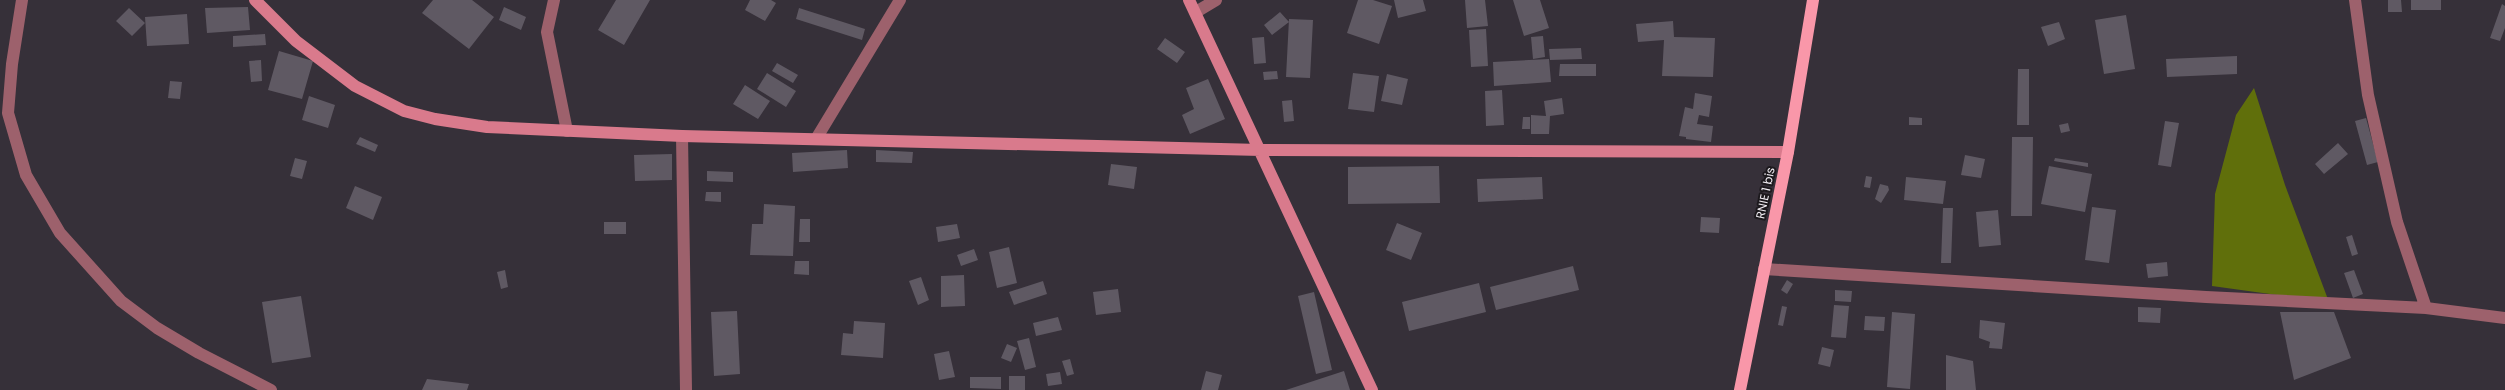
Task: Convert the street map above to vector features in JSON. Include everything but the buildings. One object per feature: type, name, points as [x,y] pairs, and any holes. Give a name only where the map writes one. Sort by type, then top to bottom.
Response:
[{"type":"main road","points":[[254,0],[296,41],[355,86],[404,111],[435,119],[487,127],[682,136],[1261,150],[1788,152]]},
{"type":"main road","points":[[1189,0],[1372,390]]},
{"type":"main road","name":"RNIE 1 bis","points":[[1740,390],[1788,152],[1813,0]]},
{"type":"street","points":[[22,0],[12,64],[8,113],[26,175],[60,233],[121,301],[150,323],[199,353],[271,390]]},
{"type":"street","points":[[554,0],[547,32],[567,131]]},
{"type":"street","points":[[816,139],[900,0]]},
{"type":"street","points":[[1196,12],[1216,0]]},
{"type":"street","points":[[2355,0],[2368,95],[2397,222],[2426,308]]},
{"type":"street","points":[[682,136],[686,390]]},
{"type":"street","points":[[1764,269],[2206,297],[2426,308],[2505,318]]},
{"type":"green space","points":[[2254,88],[2285,185],[2329,302],[2212,286],[2215,194],[2236,115]]}]
